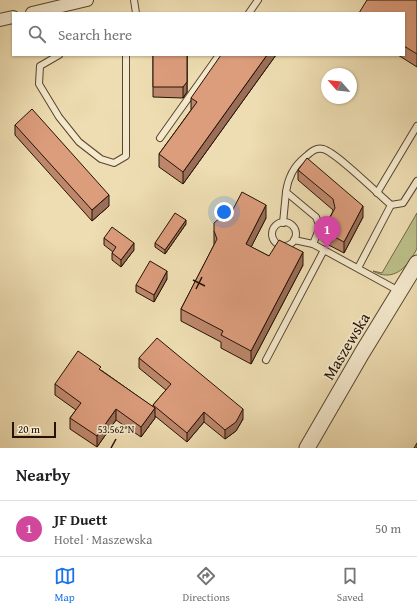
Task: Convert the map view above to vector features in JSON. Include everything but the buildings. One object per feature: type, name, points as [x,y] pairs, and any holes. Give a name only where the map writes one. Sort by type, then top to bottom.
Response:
[{"type":"street","points":[[36,12],[87,0]]},
{"type":"street","points":[[0,20],[12,17]]},
{"type":"street","name":"Maszewska","points":[[307,448],[417,263]]},
{"type":"lane","points":[[134,0],[136,12]]},
{"type":"lane","points":[[250,12],[258,0]]},
{"type":"lane","points":[[57,56],[40,66],[39,84],[59,118],[79,142],[101,158],[114,163],[126,156],[126,56]]},
{"type":"lane","points":[[160,138],[218,56]]},
{"type":"lane","points":[[377,193],[417,126]]},
{"type":"lane","points":[[283,223],[288,179],[301,161],[313,150],[323,149],[335,156],[391,205]]},
{"type":"lane","points":[[391,205],[403,203],[417,181]]},
{"type":"lane","points":[[286,192],[316,217],[320,226],[313,244]]},
{"type":"lane","points":[[358,268],[391,205]]},
{"type":"lane","points":[[283,223],[290,224],[296,233],[294,240],[292,243],[284,246],[276,244],[272,237],[273,229],[283,223]]},
{"type":"lane","points":[[294,240],[313,244],[399,291]]},
{"type":"lane","points":[[266,360],[324,250]]},
{"type":"green space","points":[[417,213],[417,248],[409,262],[401,270],[391,275],[379,274],[373,271],[382,273]]},
{"type":"place","name":"JF Duett","points":[[327,249]]}]
